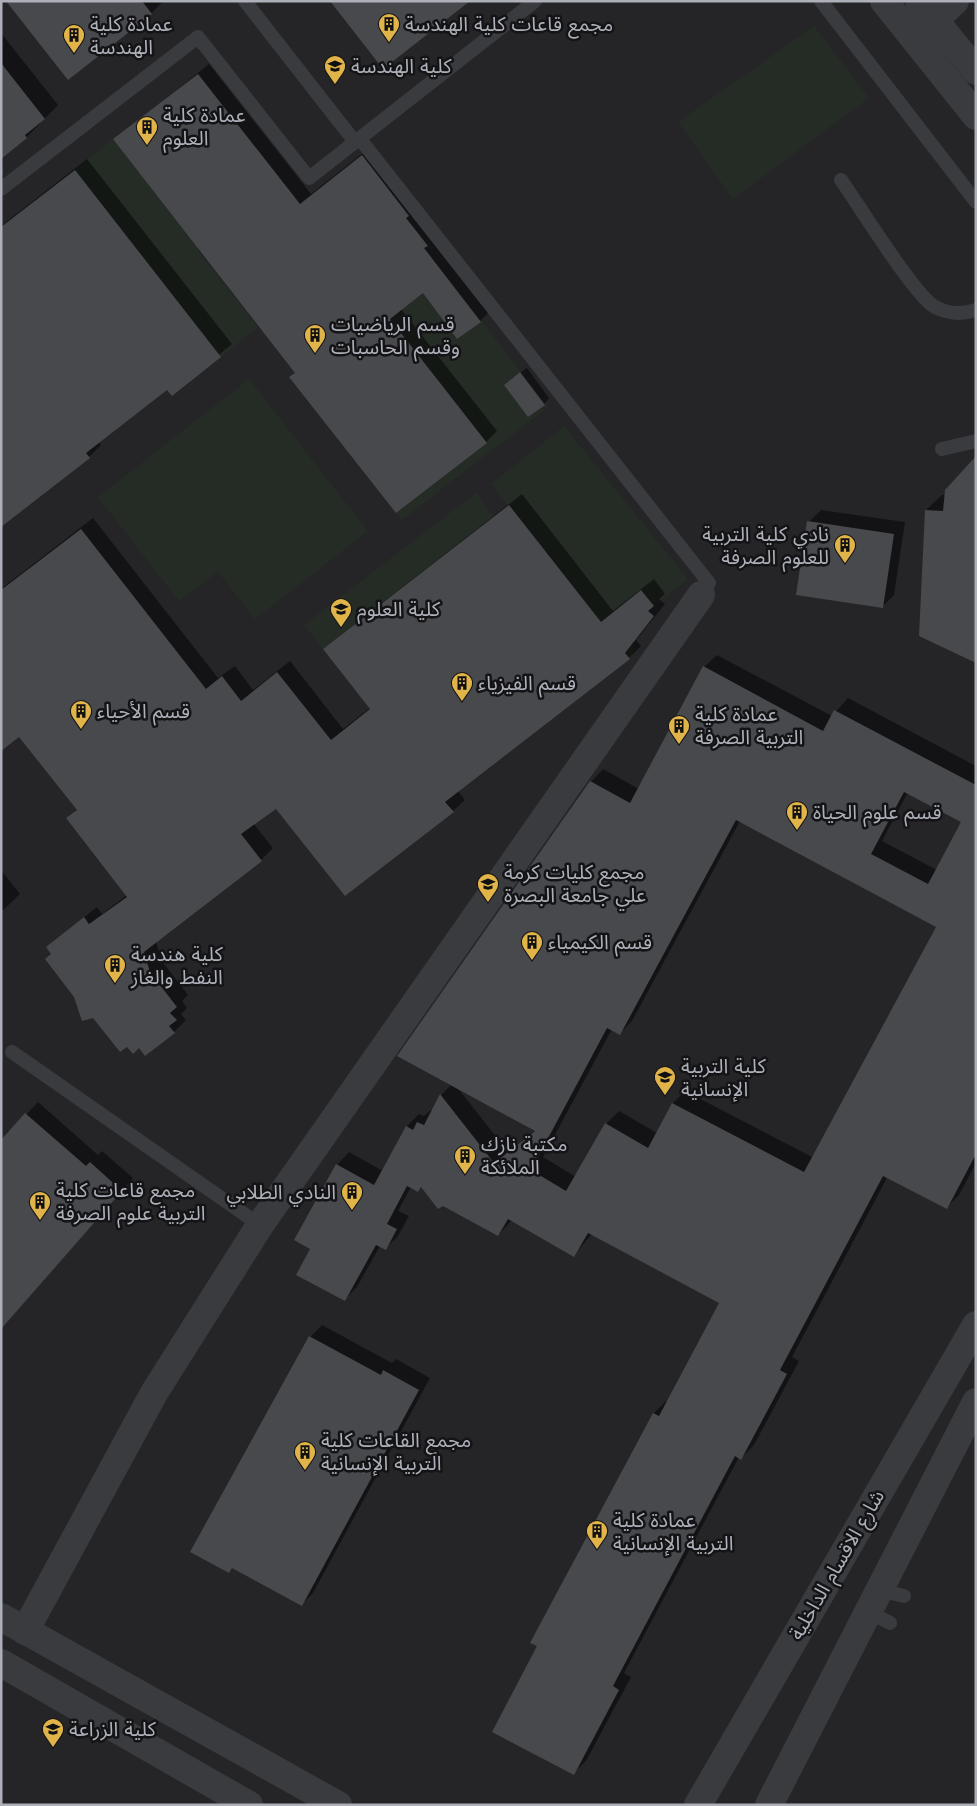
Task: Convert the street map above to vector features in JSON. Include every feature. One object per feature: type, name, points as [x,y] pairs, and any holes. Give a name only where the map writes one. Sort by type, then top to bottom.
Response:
[{"type":"street","points":[[884,1],[976,116]]},
{"type":"street","points":[[955,1],[926,11],[976,71]]},
{"type":"street","points":[[25,1631],[154,1392],[260,1225],[701,595]]},
{"type":"street","name":"شارع الاقسام الداخلية","points":[[698,1805],[976,1324]]},
{"type":"street","points":[[769,1805],[886,1605],[976,1402]]},
{"type":"street","points":[[1,1618],[338,1805]]},
{"type":"street","points":[[1,1663],[249,1805]]},
{"type":"lane","points":[[245,1],[708,583],[701,595]]},
{"type":"lane","points":[[1,189],[198,37],[309,178],[535,1]]},
{"type":"lane","points":[[821,1],[976,202]]},
{"type":"lane","points":[[841,180],[914,284],[934,306],[954,314],[976,310]]},
{"type":"lane","points":[[942,449],[976,441]]},
{"type":"lane","points":[[12,1052],[260,1225]]},
{"type":"shaded area","name":"مجمع كليات كرمة علي جامعة البصرة","points":[[1,1],[976,1],[976,1805],[1,1805]]},
{"type":"shaded area","points":[[814,26],[869,98],[733,199],[678,122]]},
{"type":"shaded area","points":[[113,139],[175,218],[260,152],[282,181],[196,248],[258,327],[221,357],[75,170]]},
{"type":"shaded area","points":[[316,191],[386,278],[413,301],[446,275],[548,407],[402,520],[396,513],[487,443],[300,204]],"holes":[[[455,287],[480,322],[457,339],[432,305]],[[520,372],[544,405],[504,385]]]},
{"type":"shaded area","points":[[249,379],[368,531],[255,619],[218,572],[179,601],[98,497]]},
{"type":"shaded area","points":[[564,426],[688,579],[654,606],[641,590],[608,615],[635,650],[630,659],[491,484]]},
{"type":"shaded area","points":[[476,493],[494,517],[323,649],[304,625]]},
{"type":"building","name":"عمادة كلية الهندسة","points":[[6,1],[142,1],[152,14],[68,80]]},
{"type":"building","name":"مجمع قاعات كلية الهندسة","points":[[330,1],[470,1],[383,69]]},
{"type":"building","points":[[1,63],[45,119],[25,135],[27,138],[1,159]]},
{"type":"building","points":[[198,74],[300,204],[362,155],[409,216],[406,218],[428,246],[424,248],[481,322],[457,339],[423,293],[390,319],[487,443],[396,513],[289,377],[295,373],[113,139]]},
{"type":"building","points":[[75,170],[221,357],[172,396],[167,390],[86,453],[90,458],[1,527],[1,227]]},
{"type":"building","points":[[520,372],[545,405],[528,417],[504,385]]},
{"type":"building","points":[[976,456],[976,663],[919,636],[925,510],[943,511],[945,490]]},
{"type":"building","points":[[509,505],[601,622],[641,590],[654,606],[648,611],[654,616],[625,653],[630,659],[445,802],[454,812],[345,896],[276,809],[241,834],[262,861],[144,952],[150,972],[177,1007],[170,1013],[177,1020],[169,1026],[175,1033],[145,1056],[139,1048],[133,1054],[127,1047],[120,1052],[93,1018],[82,1021],[74,997],[45,959],[51,954],[46,947],[84,917],[89,924],[127,897],[66,818],[77,810],[19,737],[1,751],[1,590],[81,529],[206,689],[222,676],[241,701],[277,672],[331,740],[370,709],[323,649]]},
{"type":"building","name":"نادي كلية التربية للعلوم الصرفة","points":[[807,521],[894,534],[883,608],[796,595]]},
{"type":"building","points":[[703,666],[823,731],[834,710],[976,785],[976,1154],[947,1209],[883,1176],[780,1370],[787,1374],[741,1460],[735,1456],[613,1686],[619,1690],[574,1775],[492,1732],[537,1646],[530,1643],[653,1413],[659,1416],[719,1303],[588,1233],[574,1257],[508,1219],[498,1236],[443,1206],[438,1209],[421,1187],[418,1192],[407,1186],[387,1224],[397,1229],[386,1250],[376,1245],[345,1301],[296,1275],[310,1249],[294,1240],[336,1164],[374,1185],[406,1126],[413,1130],[417,1122],[424,1125],[440,1094],[494,1163],[535,1131],[397,1056],[590,781],[630,803]],"holes":[[[904,792],[961,822],[928,884],[871,854]],[[736,820],[936,927],[804,1172],[672,1103],[648,1148],[605,1123],[566,1191],[531,1170],[607,1028],[620,1035]]]},
{"type":"building","name":"مجمع قاعات كلية التربية علوم الصرفة","points":[[25,1113],[86,1166],[90,1162],[122,1191],[1,1329],[1,1140]]},
{"type":"building","name":"مجمع القاعات كلية التربية الإنسانية","points":[[309,1336],[381,1375],[383,1370],[419,1390],[302,1606],[232,1568],[229,1573],[190,1552]]},
{"type":"place","name":"مجمع قاعات كلية الهندسة","points":[[389,43]]},
{"type":"place","name":"عمادة كلية الهندسة","points":[[74,54]]},
{"type":"place","name":"كلية الهندسة","points":[[335,85]]},
{"type":"place","name":"عمادة كلية العلوم","points":[[147,146]]},
{"type":"place","name":"قسم الرياضيات وقسم الحاسبات","points":[[315,354]]},
{"type":"place","name":"نادي كلية التربية للعلوم الصرفة","points":[[845,564]]},
{"type":"place","name":"كلية العلوم","points":[[341,628]]},
{"type":"place","name":"قسم الفيزياء","points":[[462,702]]},
{"type":"place","name":"قسم الأحياء","points":[[81,730]]},
{"type":"place","name":"عمادة كلية التربية الصرفة","points":[[679,745]]},
{"type":"place","name":"قسم علوم الحياة","points":[[797,831]]},
{"type":"place","name":"مجمع كليات كرمة علي جامعة البصرة","points":[[488,903]]},
{"type":"place","name":"قسم الكيمياء","points":[[532,961]]},
{"type":"place","name":"كلية هندسة النفط والغاز","points":[[115,984]]},
{"type":"place","name":"كلية التربية الإنسانية","points":[[665,1096]]},
{"type":"place","name":"مكتبة نازك الملائكة","points":[[465,1175]]},
{"type":"place","name":"النادي الطلابي","points":[[352,1211]]},
{"type":"place","name":"مجمع قاعات كلية التربية علوم الصرفة","points":[[40,1221]]},
{"type":"place","name":"مجمع القاعات كلية التربية الإنسانية","points":[[305,1471]]},
{"type":"place","name":"عمادة كلية التربية الإنسانية","points":[[597,1550]]},
{"type":"place","name":"كلية الزراعة","points":[[53,1748]]}]
